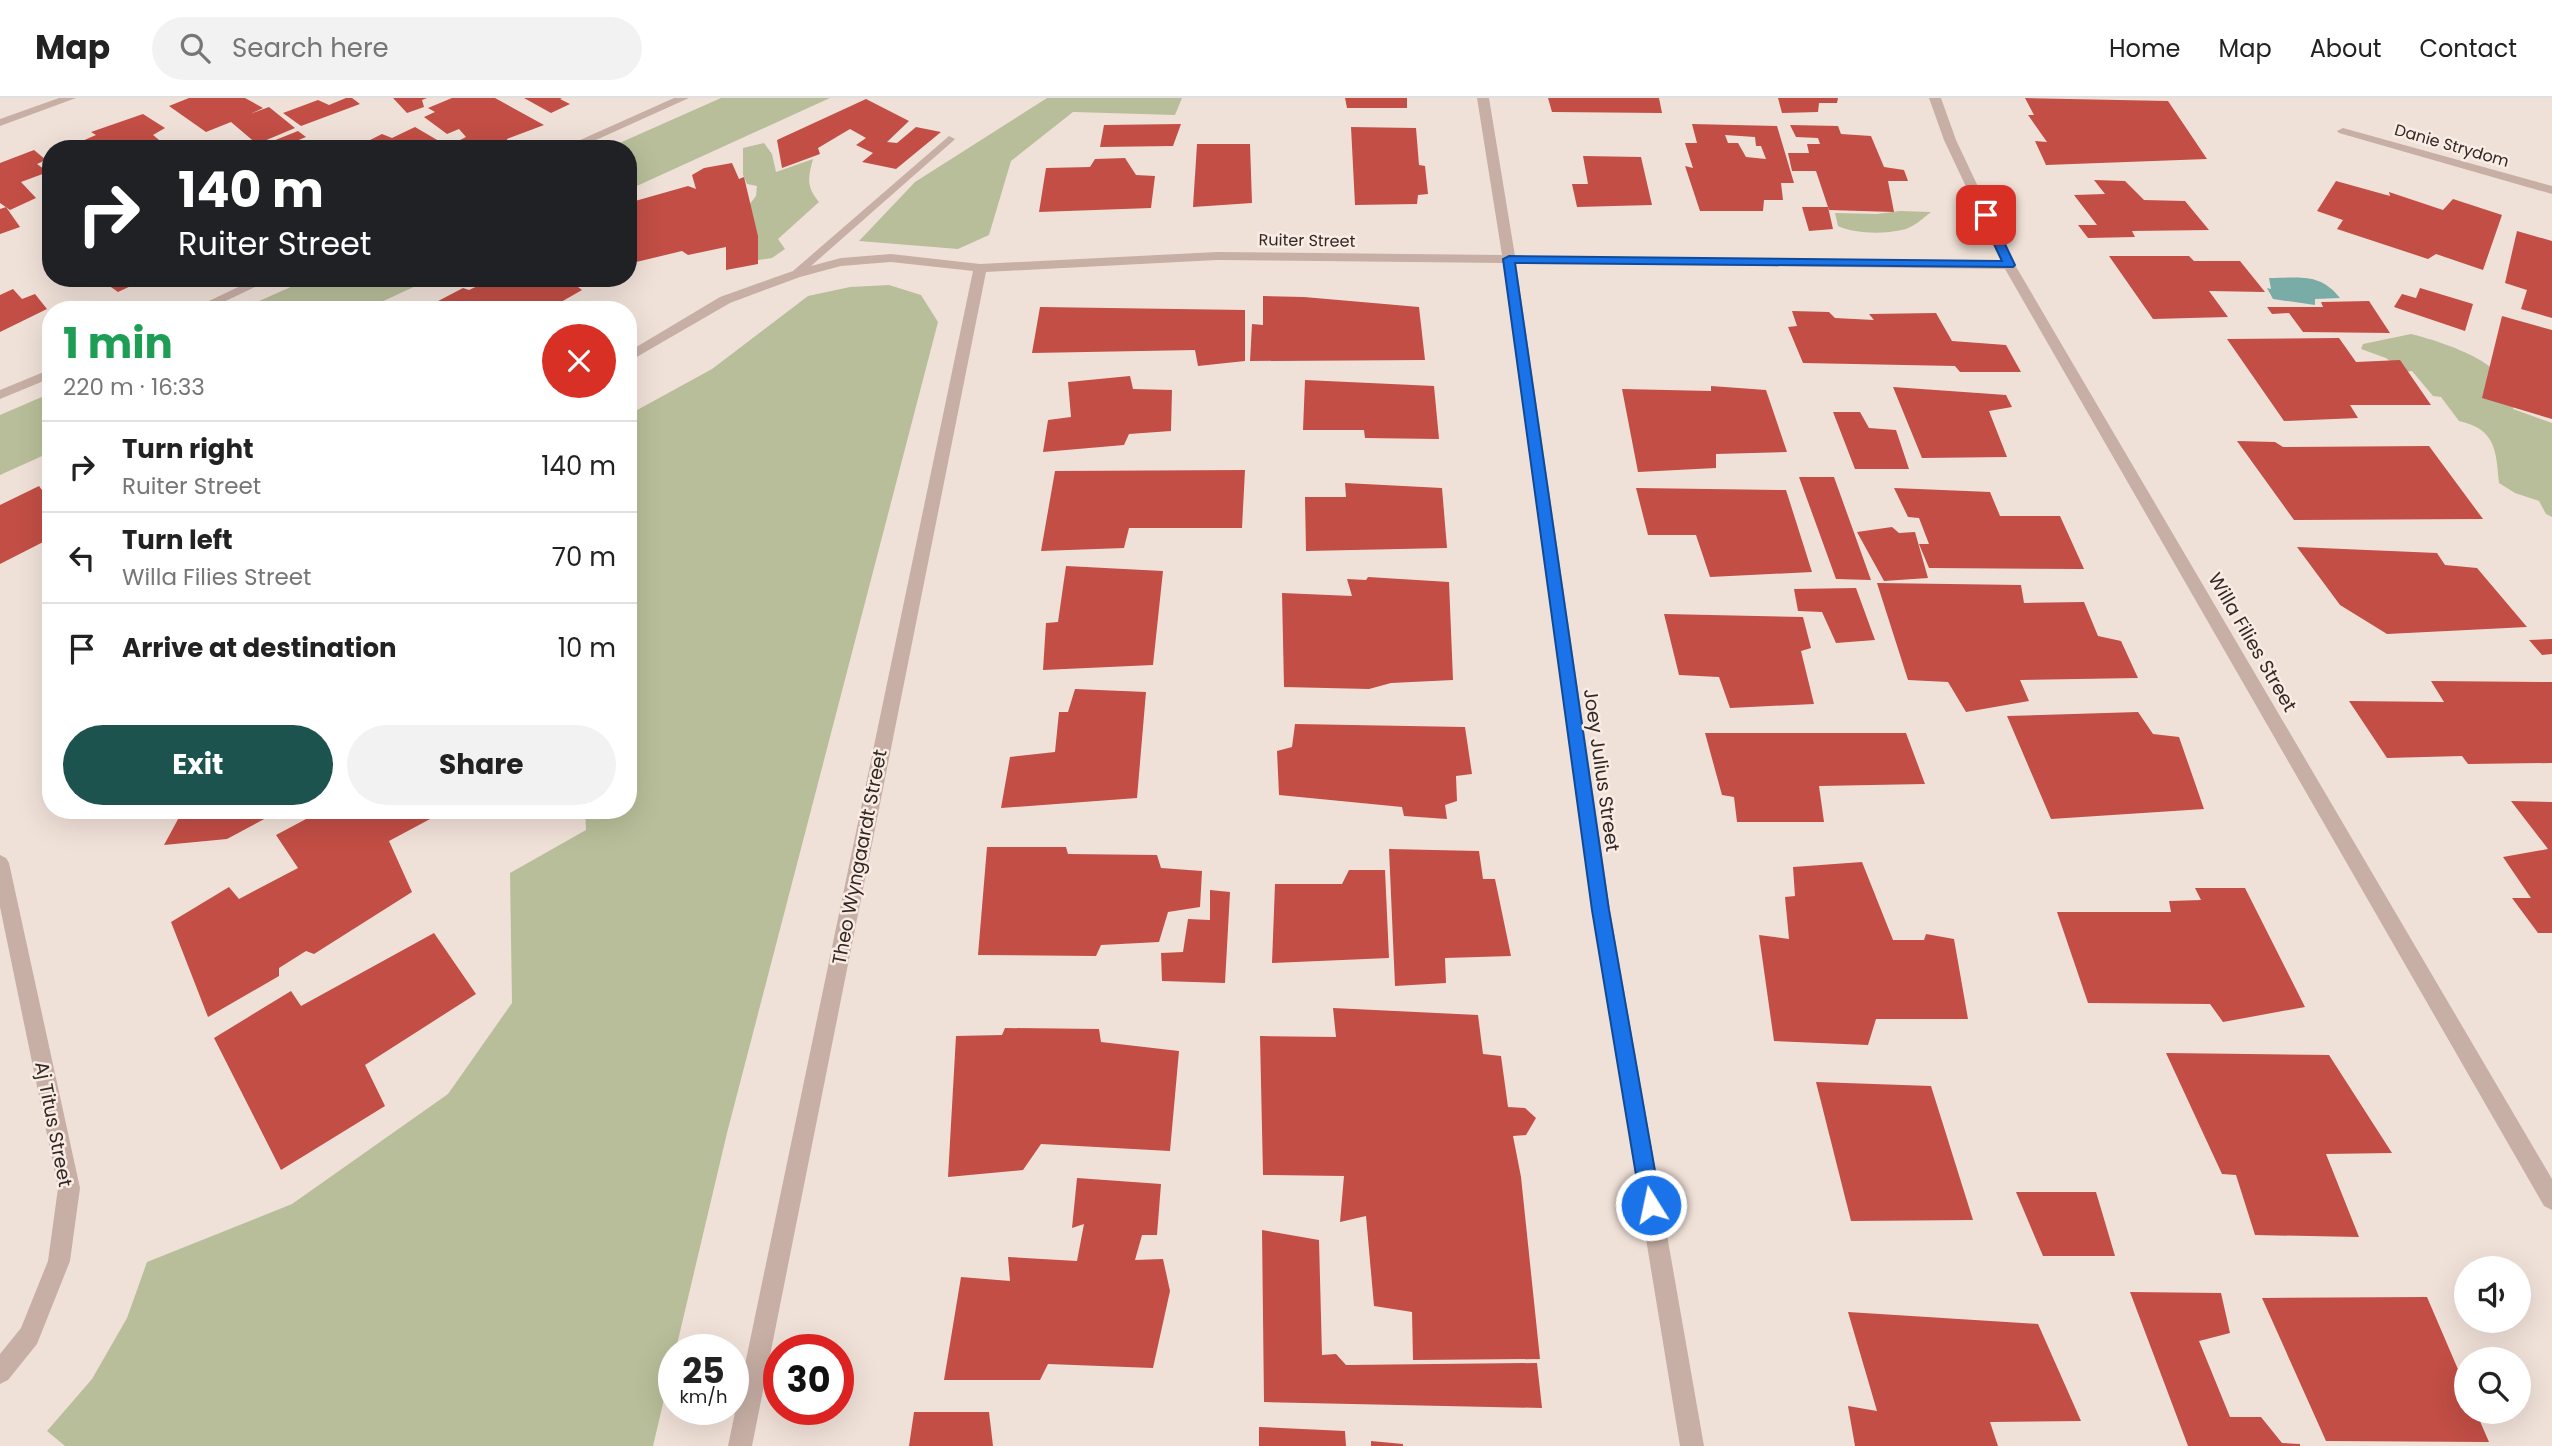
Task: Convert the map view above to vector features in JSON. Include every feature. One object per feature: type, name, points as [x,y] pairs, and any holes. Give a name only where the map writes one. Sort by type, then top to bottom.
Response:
[{"type":"street","points":[[0,123],[69,98]]},
{"type":"street","points":[[587,140],[683,98]]},
{"type":"street","name":"Joey Julius Street","points":[[1483,98],[1509,259],[1601,910],[1692,1446]]},
{"type":"street","name":"Willa Filies Street","points":[[1935,98],[1950,140],[2009,265],[2552,1199]]},
{"type":"street","name":"Danie Strydom","points":[[2343,131],[2552,190]]},
{"type":"street","points":[[795,274],[949,139]]},
{"type":"street","name":"Ruiter Street","points":[[637,353],[725,300],[795,274],[841,262],[891,258],[980,268],[1217,256],[2009,265]]},
{"type":"street","name":"Theo Wyngaardt Street","points":[[740,1446],[980,268]]},
{"type":"street","points":[[216,301],[248,287]]},
{"type":"street","points":[[0,395],[42,377]]},
{"type":"street","name":"Aj Titus Street","points":[[0,863],[69,1188],[59,1261],[29,1336],[0,1372]]},
{"type":"green space","points":[[721,98],[830,98],[637,186],[637,140],[626,140]]},
{"type":"green space","points":[[1047,98],[1182,98],[1175,115],[1073,112],[1011,161],[989,235],[958,249],[859,241],[915,182]]},
{"type":"green space","points":[[764,143],[772,154],[776,172],[813,159],[809,182],[819,202],[778,239],[785,249],[772,258],[758,260],[758,236],[749,205],[756,196],[757,186],[747,184],[743,175],[743,148]]},
{"type":"green space","points":[[1900,211],[1931,212],[1906,229],[1878,233],[1853,231],[1838,226],[1835,213],[1877,214]]},
{"type":"green space","points":[[889,285],[921,295],[938,322],[727,1133],[679,1334],[658,1334],[658,1425],[653,1446],[65,1446],[47,1431],[92,1379],[127,1318],[147,1262],[292,1204],[448,1094],[512,1003],[510,873],[586,830],[585,819],[637,819],[637,410],[712,369],[808,296],[850,287]]},
{"type":"green space","points":[[291,287],[414,287],[383,301],[259,301]]},
{"type":"green space","points":[[2411,334],[2459,350],[2493,368],[2505,380],[2512,394],[2513,409],[2552,423],[2552,517],[2546,514],[2539,501],[2515,493],[2499,483],[2495,451],[2487,436],[2471,425],[2459,421],[2441,397],[2433,396],[2412,371],[2404,372],[2386,358],[2361,349],[2363,344]]},
{"type":"green space","points":[[42,397],[42,456],[0,475],[0,415]]},
{"type":"water","points":[[2299,277],[2317,280],[2340,298],[2315,299],[2315,305],[2273,299],[2267,288],[2271,289],[2269,278]]},
{"type":"building","points":[[189,98],[245,98],[263,108],[250,114],[269,107],[295,128],[266,140],[252,140],[231,122],[206,132],[169,106]]},
{"type":"building","points":[[352,98],[360,104],[301,126],[283,113],[318,100],[329,105]]},
{"type":"building","points":[[393,98],[427,98],[422,100],[424,107],[407,113]]},
{"type":"building","points":[[452,98],[495,98],[544,125],[507,140],[460,140],[466,137],[459,129],[447,134],[424,117],[435,112],[428,108]]},
{"type":"building","points":[[524,98],[562,98],[560,99],[570,104],[551,113]]},
{"type":"building","points":[[1345,98],[1407,98],[1407,108],[1347,108]]},
{"type":"building","points":[[1548,98],[1659,98],[1662,113],[1552,112]]},
{"type":"building","points":[[1778,98],[1838,98],[1837,103],[1819,103],[1818,112],[1782,113]]},
{"type":"building","points":[[2025,98],[2168,101],[2207,159],[2046,165],[2035,141],[2047,142],[2028,115],[2034,115]]},
{"type":"building","points":[[866,99],[909,121],[887,142],[897,143],[916,127],[941,132],[896,169],[862,162],[873,153],[856,145],[866,138],[850,129],[818,148],[820,154],[782,168],[777,140]]},
{"type":"building","points":[[143,114],[165,128],[153,135],[159,140],[84,140],[96,135],[91,132]]},
{"type":"building","points":[[1181,124],[1173,146],[1100,147],[1104,125]]},
{"type":"building","points":[[1692,124],[1777,126],[1794,183],[1781,183],[1783,200],[1764,200],[1763,211],[1700,211],[1685,166],[1693,168],[1685,143],[1697,143]],"holes":[[[1725,135],[1755,137],[1756,146],[1761,146],[1766,159],[1746,157],[1738,143],[1728,143]]]},
{"type":"building","points":[[1790,125],[1838,126],[1841,134],[1871,136],[1884,167],[1904,170],[1908,181],[1888,181],[1894,212],[1829,210],[1816,171],[1792,171],[1788,153],[1809,153],[1807,144],[1820,144],[1818,138],[1796,137]]},
{"type":"building","points":[[415,127],[437,140],[370,140],[382,134],[392,138]]},
{"type":"building","points":[[1351,127],[1416,128],[1419,165],[1425,166],[1428,194],[1418,195],[1417,204],[1355,205]]},
{"type":"building","points":[[298,131],[306,137],[299,140],[276,140]]},
{"type":"building","points":[[1197,144],[1250,144],[1252,203],[1193,207]]},
{"type":"building","points":[[34,150],[42,157],[42,162],[37,164],[42,168],[42,174],[21,182],[36,198],[10,210],[0,203],[0,163]]},
{"type":"building","points":[[1583,156],[1641,157],[1652,205],[1577,207],[1572,184],[1588,184]]},
{"type":"building","points":[[1125,158],[1136,175],[1155,176],[1151,208],[1039,212],[1046,168],[1090,167],[1095,159]]},
{"type":"building","points":[[732,163],[739,179],[744,177],[758,236],[758,264],[726,270],[726,247],[688,255],[682,251],[637,262],[637,200],[688,186],[696,189],[692,175],[704,168]]},
{"type":"building","points":[[2094,180],[2125,181],[2144,200],[2185,201],[2209,230],[2132,231],[2135,237],[2088,238],[2078,225],[2097,225],[2074,195],[2105,194]]},
{"type":"building","points":[[2336,181],[2390,196],[2389,192],[2443,210],[2453,199],[2502,215],[2483,270],[2436,254],[2428,259],[2337,229],[2343,220],[2317,211]]},
{"type":"building","points":[[6,207],[20,227],[0,234],[0,209]]},
{"type":"building","points":[[1802,207],[1828,207],[1833,229],[1809,231]]},
{"type":"building","points":[[2517,231],[2552,241],[2552,318],[2521,309],[2527,290],[2505,283]]},
{"type":"building","points":[[2109,256],[2189,256],[2194,261],[2240,261],[2265,292],[2209,291],[2228,317],[2153,319]]},
{"type":"building","points":[[111,287],[129,287],[118,292]]},
{"type":"building","points":[[476,287],[578,287],[582,290],[563,301],[438,301],[463,288],[469,290]]},
{"type":"building","points":[[2420,288],[2473,304],[2465,331],[2394,307],[2402,294],[2416,298]]},
{"type":"building","points":[[13,289],[22,299],[35,294],[42,303],[42,311],[0,332],[0,295]]},
{"type":"building","points":[[1263,296],[1419,307],[1425,360],[1250,361],[1252,324],[1263,325]]},
{"type":"building","points":[[2369,301],[2390,333],[2303,332],[2289,313],[2272,314],[2267,307],[2323,307],[2321,302]]},
{"type":"building","points":[[1040,307],[1245,310],[1245,361],[1198,366],[1195,350],[1032,353]]},
{"type":"building","points":[[1792,311],[1829,312],[1835,318],[1874,320],[1869,314],[1936,313],[1952,341],[2006,345],[2021,372],[1960,372],[1955,366],[1803,363],[1788,327],[1797,326]]},
{"type":"building","points":[[2502,316],[2552,330],[2552,419],[2482,398]]},
{"type":"building","points":[[2339,338],[2356,362],[2400,360],[2431,405],[2350,405],[2358,418],[2284,421],[2227,339]]},
{"type":"building","points":[[1130,376],[1133,389],[1172,390],[1171,431],[1129,434],[1124,445],[1043,452],[1048,420],[1071,417],[1068,382]]},
{"type":"building","points":[[1305,380],[1434,386],[1439,439],[1365,438],[1364,430],[1303,430]]},
{"type":"building","points":[[1711,386],[1766,390],[1787,452],[1716,454],[1716,468],[1638,472],[1622,389],[1711,391]]},
{"type":"building","points":[[1893,387],[2006,395],[2012,407],[1989,411],[2007,457],[1922,458]]},
{"type":"building","points":[[1833,412],[1860,412],[1869,428],[1896,430],[1909,469],[1855,469]]},
{"type":"building","points":[[2237,441],[2275,442],[2283,447],[2429,446],[2483,519],[2294,520]]},
{"type":"building","points":[[1245,470],[1242,528],[1129,528],[1124,548],[1041,551],[1055,471]]},
{"type":"building","points":[[1799,477],[1834,477],[1871,580],[1836,579]]},
{"type":"building","points":[[1345,483],[1442,488],[1447,548],[1306,551],[1305,497],[1346,497]]},
{"type":"building","points":[[39,486],[42,490],[42,543],[0,564],[0,505]]},
{"type":"building","points":[[1636,488],[1786,490],[1812,572],[1710,577],[1696,535],[1648,535]]},
{"type":"building","points":[[1894,488],[1990,492],[2000,516],[2060,516],[2084,569],[1929,568],[1919,544],[1929,544],[1919,518],[1908,517]]},
{"type":"building","points":[[1892,527],[1899,533],[1915,532],[1928,578],[1884,581],[1857,532]]},
{"type":"building","points":[[2297,547],[2437,553],[2445,565],[2477,568],[2527,627],[2387,634],[2340,605]]},
{"type":"building","points":[[1066,566],[1163,571],[1153,665],[1043,670],[1046,623],[1058,622]]},
{"type":"building","points":[[1368,577],[1449,582],[1453,680],[1391,683],[1369,689],[1284,687],[1282,593],[1352,596],[1347,579],[1366,580]]},
{"type":"building","points":[[1877,583],[2021,585],[2024,603],[2084,602],[2098,636],[2121,641],[2138,678],[2020,680],[2029,701],[1966,712],[1948,682],[1908,680]]},
{"type":"building","points":[[1856,588],[1875,640],[1836,643],[1822,612],[1798,611],[1794,589]]},
{"type":"building","points":[[1664,614],[1803,617],[1811,648],[1801,651],[1814,704],[1730,708],[1719,677],[1679,675]]},
{"type":"building","points":[[2552,639],[2552,654],[2542,655],[2529,640]]},
{"type":"building","points":[[2431,681],[2552,682],[2552,763],[2468,764],[2462,756],[2387,758],[2349,701],[2444,702]]},
{"type":"building","points":[[1075,689],[1146,692],[1137,798],[1001,808],[1010,757],[1055,752],[1059,712],[1068,712]]},
{"type":"building","points":[[2138,712],[2153,734],[2179,737],[2204,809],[2051,819],[2007,716]]},
{"type":"building","points":[[1295,724],[1465,727],[1472,774],[1456,776],[1457,801],[1445,805],[1447,819],[1404,816],[1402,807],[1279,795],[1277,751],[1292,747]]},
{"type":"building","points":[[1705,733],[1906,733],[1925,784],[1819,786],[1824,822],[1737,822],[1734,797],[1722,795]]},
{"type":"building","points":[[2511,801],[2552,802],[2552,933],[2538,933],[2512,898],[2531,898],[2503,857],[2548,849]]},
{"type":"building","points":[[178,819],[264,819],[227,839],[164,845]]},
{"type":"building","points":[[306,819],[430,819],[389,841],[412,892],[314,954],[306,951],[279,968],[279,976],[208,1017],[171,922],[229,887],[239,899],[298,868],[276,835]]},
{"type":"building","points":[[987,847],[1066,847],[1068,854],[1157,855],[1161,868],[1202,871],[1200,907],[1168,912],[1159,942],[1101,945],[1096,956],[978,955]]},
{"type":"building","points":[[1389,849],[1479,851],[1483,879],[1495,879],[1511,956],[1445,958],[1446,983],[1395,986]]},
{"type":"building","points":[[1862,862],[1893,940],[1924,940],[1926,934],[1954,939],[1968,1019],[1876,1019],[1868,1045],[1774,1041],[1759,935],[1789,939],[1785,897],[1795,896],[1793,867]]},
{"type":"building","points":[[1349,870],[1385,870],[1389,958],[1272,963],[1275,884],[1342,884]]},
{"type":"building","points":[[2195,888],[2245,888],[2305,1007],[2223,1022],[2210,1004],[2088,1003],[2057,912],[2171,912],[2169,901],[2201,900]]},
{"type":"building","points":[[1210,890],[1230,892],[1225,983],[1162,981],[1161,953],[1183,952],[1188,919],[1210,920]]},
{"type":"building","points":[[434,933],[476,994],[365,1065],[385,1106],[281,1170],[214,1038],[291,991],[301,1006]]},
{"type":"building","points":[[1333,1008],[1478,1015],[1483,1054],[1501,1056],[1508,1107],[1525,1108],[1536,1118],[1526,1135],[1513,1136],[1521,1177],[1540,1359],[1413,1360],[1412,1312],[1374,1306],[1366,1216],[1340,1222],[1344,1176],[1263,1175],[1260,1036],[1336,1037]]},
{"type":"building","points":[[1005,1028],[1099,1029],[1101,1042],[1179,1051],[1170,1151],[1041,1144],[1023,1170],[948,1177],[956,1036],[1002,1035]]},
{"type":"building","points":[[2166,1053],[2329,1055],[2392,1153],[2326,1154],[2359,1237],[2255,1235],[2236,1175],[2222,1174]]},
{"type":"building","points":[[1816,1082],[1931,1086],[1973,1220],[1851,1221]]},
{"type":"building","points":[[1077,1178],[1161,1184],[1157,1235],[1142,1235],[1135,1260],[1163,1259],[1170,1291],[1153,1368],[1048,1364],[1040,1380],[944,1380],[961,1277],[1010,1281],[1008,1257],[1077,1261],[1084,1224],[1072,1228]]},
{"type":"building","points":[[2016,1192],[2096,1192],[2115,1256],[2043,1256]]},
{"type":"building","points":[[1262,1230],[1319,1240],[1322,1355],[1336,1354],[1346,1365],[1537,1363],[1542,1408],[1264,1402]]},
{"type":"building","points":[[2130,1292],[2221,1293],[2230,1333],[2199,1341],[2230,1417],[2261,1417],[2282,1443],[2300,1446],[2188,1446]]},
{"type":"building","points":[[2427,1297],[2454,1360],[2454,1424],[2481,1424],[2489,1442],[2326,1441],[2262,1298]]},
{"type":"building","points":[[1848,1312],[2038,1324],[2081,1421],[1990,1422],[1998,1446],[1855,1446],[1848,1406],[1877,1411]]},
{"type":"building","points":[[914,1412],[989,1412],[993,1446],[909,1446]]},
{"type":"building","points":[[1259,1427],[1345,1431],[1346,1446],[1259,1446]]},
{"type":"building","points":[[1371,1441],[1403,1444],[1403,1446],[1371,1446]]},
{"type":"route","points":[[1651,1205],[1601,910],[1509,259],[2009,265],[1986,215]]}]
